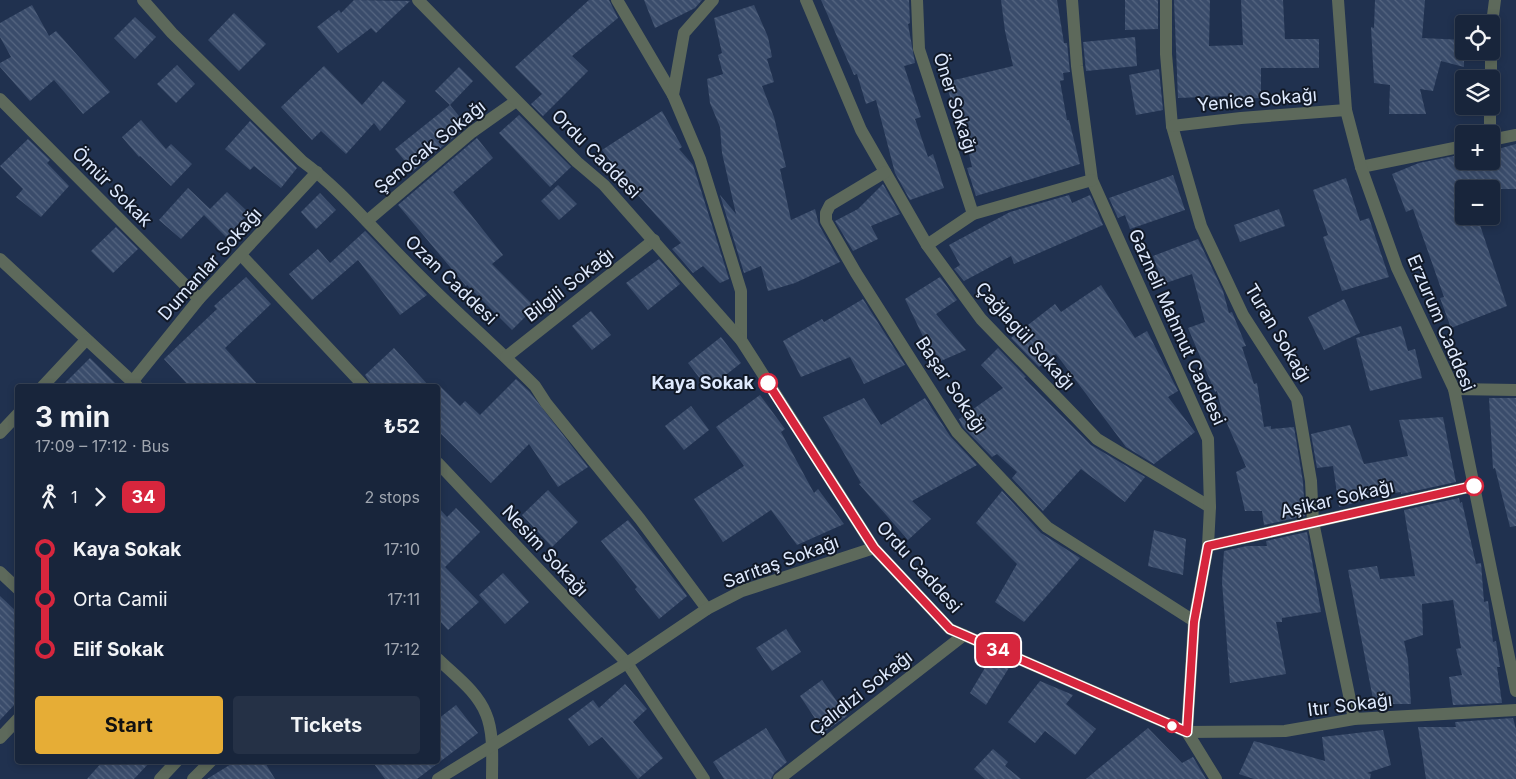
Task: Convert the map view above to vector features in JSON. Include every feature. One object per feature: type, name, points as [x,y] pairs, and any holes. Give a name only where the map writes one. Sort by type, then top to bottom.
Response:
[{"type":"street","name":"Ozan Caddesi","points":[[143,0],[172,33],[302,162],[317,172],[402,258],[535,386],[546,403],[640,519],[708,609]]},
{"type":"street","name":"Ordu Caddesi","points":[[418,0],[577,162],[604,185],[741,340],[874,548],[950,629],[1187,732]]},
{"type":"street","points":[[617,0],[673,95],[700,159],[741,291],[741,340]]},
{"type":"street","points":[[673,95],[684,33],[712,0]]},
{"type":"street","name":"Çağlagül Sokağı","points":[[806,0],[861,130],[926,245],[981,319],[1097,439],[1210,507]]},
{"type":"street","name":"Öner Sokağı","points":[[917,0],[919,49],[973,214]]},
{"type":"street","name":"Gazneli Mahmut Caddesi","points":[[1072,0],[1077,66],[1092,180],[1208,439],[1210,507],[1208,546],[1194,622],[1187,732]]},
{"type":"street","name":"Turan Sokağı","points":[[1166,0],[1166,54],[1172,126],[1204,232],[1243,315],[1297,399],[1311,481],[1313,522],[1354,719]]},
{"type":"street","name":"Erzurum Caddesi","points":[[1338,0],[1346,110],[1361,167],[1397,268],[1454,389],[1474,486],[1512,647],[1516,691]]},
{"type":"street","points":[[1493,15],[1495,0]]},
{"type":"street","name":"Ömür Sokak","points":[[0,99],[199,299]]},
{"type":"street","name":"Şenocak Sokağı","points":[[367,221],[472,132],[516,101]]},
{"type":"street","name":"Yenice Sokağı","points":[[1172,126],[1241,118],[1346,110]]},
{"type":"street","points":[[1500,138],[1516,135]]},
{"type":"street","points":[[1361,167],[1455,148]]},
{"type":"street","name":"Dumanlar Sokağı","points":[[134,384],[199,299],[317,172]]},
{"type":"street","name":"Başar Sokağı","points":[[885,172],[830,205],[826,213],[826,221],[856,273],[957,432],[1047,527],[1194,622]]},
{"type":"street","points":[[926,245],[973,214],[1092,180]]},
{"type":"street","name":"Bilgili Sokağı","points":[[506,357],[654,240]]},
{"type":"street","points":[[241,255],[362,384]]},
{"type":"street","points":[[0,259],[134,384]]},
{"type":"street","points":[[45,384],[86,340]]},
{"type":"street","points":[[1454,389],[1516,390]]},
{"type":"street","points":[[0,433],[15,417]]},
{"type":"street","name":"Nesim Sokağı","points":[[440,466],[626,663]]},
{"type":"street","name":"Aşikar Sokağı","points":[[1208,546],[1474,486]]},
{"type":"street","name":"Sarıtaş Sokağı","points":[[438,779],[626,663],[708,609],[742,591],[874,548]]},
{"type":"street","points":[[0,572],[15,585]]},
{"type":"street","name":"Çalıdizi Sokağı","points":[[779,779],[964,635]]},
{"type":"street","points":[[440,661],[472,691],[486,714],[492,747],[492,779]]},
{"type":"street","points":[[626,663],[704,779]]},
{"type":"street","name":"Itır Sokağı","points":[[1187,732],[1285,731],[1354,719],[1516,710]]},
{"type":"street","points":[[0,738],[15,722]]},
{"type":"street","points":[[1187,732],[1216,779]]},
{"type":"street","points":[[160,779],[175,764]]},
{"type":"street","points":[[180,764],[192,779],[208,764]]},
{"type":"building","points":[[354,0],[410,1],[376,33],[371,28],[338,53],[317,27],[339,10],[341,13]]},
{"type":"building","points":[[589,0],[609,0],[618,18],[572,56],[588,71],[543,116],[531,104],[542,94],[515,67]]},
{"type":"building","points":[[644,0],[702,0],[695,8],[655,28]]},
{"type":"building","points":[[821,0],[909,0],[910,23],[908,24],[915,63],[904,66],[921,117],[915,119],[928,157],[933,154],[944,188],[910,200],[895,173],[876,100],[866,104],[857,74],[854,75]]},
{"type":"building","points":[[1001,0],[1057,0],[1064,43],[1067,43],[1070,72],[1063,73],[1064,80],[1060,81],[1067,120],[1069,120],[1080,164],[976,196],[967,168],[972,167],[958,107],[953,108],[946,82],[1013,66],[1005,31]]},
{"type":"building","points":[[1125,0],[1158,0],[1158,29],[1125,30]]},
{"type":"building","points":[[1174,0],[1210,0],[1209,46],[1243,45],[1241,0],[1283,0],[1285,39],[1319,39],[1319,68],[1261,68],[1261,98],[1228,99],[1228,96],[1178,98]]},
{"type":"building","points":[[1375,0],[1425,0],[1422,38],[1455,40],[1455,60],[1464,60],[1464,67],[1441,61],[1433,91],[1420,89],[1426,114],[1389,114],[1390,85],[1374,83],[1371,27],[1374,28]]},
{"type":"building","points":[[32,5],[49,36],[56,31],[110,92],[83,114],[54,80],[30,101],[0,67],[0,63],[11,57],[0,37],[0,23]]},
{"type":"building","points":[[754,5],[768,37],[772,57],[767,59],[774,82],[762,86],[774,117],[786,167],[780,169],[791,220],[815,209],[819,225],[840,262],[795,283],[768,291],[761,266],[744,273],[720,195],[736,214],[722,153],[720,127],[710,103],[707,79],[723,74],[718,55],[722,53],[714,18]]},
{"type":"building","points":[[234,13],[266,44],[239,71],[208,40]]},
{"type":"building","points":[[135,17],[156,37],[135,59],[114,38]]},
{"type":"building","points":[[1135,37],[1137,66],[1086,71],[1083,42]]},
{"type":"building","points":[[177,65],[195,84],[176,103],[157,84]]},
{"type":"building","points":[[324,66],[362,105],[383,81],[406,101],[380,131],[374,123],[346,154],[321,131],[312,140],[281,107]]},
{"type":"building","points":[[459,67],[473,81],[450,105],[435,91]]},
{"type":"building","points":[[1159,69],[1163,110],[1136,115],[1129,75]]},
{"type":"building","points":[[450,105],[467,126],[413,171],[395,149]]},
{"type":"building","points":[[662,111],[682,147],[679,149],[693,165],[729,279],[720,283],[703,266],[693,273],[672,249],[681,243],[626,182],[602,150]]},
{"type":"building","points":[[519,115],[571,167],[550,187],[499,133]]},
{"type":"building","points":[[141,120],[166,149],[171,144],[192,164],[171,186],[139,157],[122,137]]},
{"type":"building","points":[[250,121],[297,168],[281,188],[254,166],[250,170],[225,149]]},
{"type":"building","points":[[477,138],[493,158],[453,192],[503,255],[492,264],[535,307],[512,330],[466,286],[398,205]]},
{"type":"building","points":[[28,139],[50,160],[47,163],[69,186],[41,217],[16,197],[23,189],[0,166]]},
{"type":"building","points":[[1516,144],[1516,189],[1500,189],[1500,180],[1455,180],[1455,225],[1480,225],[1507,306],[1451,328],[1440,298],[1444,297],[1413,209],[1406,212],[1392,174],[1419,163],[1455,156],[1455,170],[1500,170],[1500,148]]},
{"type":"building","points":[[1173,175],[1185,210],[1130,229],[1125,215],[1118,218],[1109,198]]},
{"type":"building","points":[[1346,178],[1360,221],[1369,218],[1389,277],[1342,291],[1323,237],[1328,235],[1313,190]]},
{"type":"building","points":[[883,184],[900,214],[871,226],[878,239],[853,251],[835,221],[858,209]]},
{"type":"building","points":[[558,185],[577,204],[559,220],[541,201]]},
{"type":"building","points":[[188,188],[210,209],[227,192],[249,213],[226,237],[204,215],[181,239],[159,220]]},
{"type":"building","points":[[320,193],[336,210],[316,229],[301,212]]},
{"type":"building","points":[[1069,195],[1072,203],[1090,195],[1103,225],[1014,264],[1011,256],[964,281],[954,269],[960,265],[949,245],[1010,212]]},
{"type":"building","points":[[1279,209],[1285,226],[1240,242],[1234,225]]},
{"type":"building","points":[[116,227],[138,249],[113,273],[91,251]]},
{"type":"building","points":[[365,231],[427,295],[400,315],[358,260],[312,300],[289,274],[318,249],[330,263]]},
{"type":"building","points":[[1198,239],[1223,291],[1229,313],[1232,312],[1246,346],[1242,347],[1254,384],[1257,383],[1264,427],[1271,426],[1271,429],[1294,427],[1303,482],[1305,516],[1264,525],[1262,511],[1245,511],[1236,472],[1246,467],[1222,412],[1217,391],[1215,392],[1188,328],[1205,322],[1192,274],[1163,284],[1153,256]]},
{"type":"building","points":[[659,259],[680,284],[648,310],[626,283]]},
{"type":"building","points":[[246,277],[271,304],[225,348],[257,384],[187,384],[164,359],[217,309],[214,306]]},
{"type":"building","points":[[940,277],[957,300],[936,314],[966,350],[941,361],[934,352],[931,353],[905,299]]},
{"type":"building","points":[[1101,285],[1135,338],[1147,331],[1178,391],[1168,397],[1195,432],[1154,464],[1126,447],[1056,354],[1039,367],[1011,338],[1055,304],[1061,312]]},
{"type":"building","points":[[863,299],[905,365],[864,384],[850,357],[801,377],[783,341],[822,319],[824,322]]},
{"type":"building","points":[[1344,299],[1360,333],[1324,350],[1308,317]]},
{"type":"building","points":[[591,311],[611,335],[592,350],[572,326]]},
{"type":"building","points":[[1401,326],[1408,351],[1415,349],[1422,378],[1370,391],[1356,338]]},
{"type":"building","points":[[721,337],[741,363],[708,389],[688,363]]},
{"type":"building","points":[[394,348],[427,384],[371,384],[365,375]]},
{"type":"building","points":[[998,348],[1026,377],[1024,378],[1091,445],[1145,477],[1125,502],[1081,469],[1043,511],[1012,478],[1017,472],[997,454],[992,457],[963,427],[959,419],[1003,388],[981,365]]},
{"type":"building","points":[[90,358],[116,384],[64,384]]},
{"type":"building","points":[[516,379],[529,391],[588,467],[558,487],[529,444],[491,483],[440,433],[440,386],[460,406],[465,401],[480,415]]},
{"type":"building","points":[[760,395],[785,429],[781,432],[814,493],[818,489],[844,524],[797,545],[771,510],[723,542],[694,499],[744,466],[716,427]]},
{"type":"building","points":[[864,398],[881,425],[925,398],[950,436],[977,465],[912,501],[931,519],[908,540],[859,484],[861,483],[823,417]]},
{"type":"building","points":[[1489,398],[1516,398],[1516,526],[1510,527],[1495,468],[1493,469]]},
{"type":"building","points":[[691,406],[709,430],[684,450],[665,426]]},
{"type":"building","points":[[1443,417],[1456,482],[1401,494],[1401,492],[1363,498],[1364,500],[1339,507],[1333,466],[1317,468],[1311,434],[1350,425],[1364,464],[1408,456],[1399,420]]},
{"type":"building","points":[[548,490],[578,522],[552,547],[522,515]]},
{"type":"building","points":[[1002,491],[1041,533],[1080,558],[1024,622],[995,602],[1017,564],[976,523]]},
{"type":"building","points":[[1459,498],[1460,503],[1462,502],[1476,564],[1481,563],[1484,602],[1488,601],[1493,642],[1496,641],[1500,667],[1497,667],[1502,703],[1453,705],[1449,677],[1462,675],[1456,649],[1461,648],[1453,600],[1422,604],[1423,635],[1404,641],[1408,660],[1411,704],[1374,704],[1348,570],[1377,566],[1380,579],[1415,576],[1404,510]]},
{"type":"building","points":[[456,508],[480,532],[445,567],[479,602],[448,630],[440,621],[440,509],[447,517]]},
{"type":"building","points":[[628,520],[687,596],[659,619],[601,541]]},
{"type":"building","points":[[1154,530],[1186,539],[1183,575],[1148,566]]},
{"type":"building","points":[[1307,532],[1321,612],[1282,618],[1282,622],[1276,622],[1286,674],[1230,683],[1222,582],[1224,551],[1247,546],[1267,546],[1266,541]]},
{"type":"building","points":[[503,573],[529,602],[505,624],[479,595]]},
{"type":"building","points":[[0,596],[15,610],[15,704],[0,720]]},
{"type":"building","points":[[786,629],[801,652],[772,671],[756,648]]},
{"type":"building","points":[[992,656],[1010,666],[986,705],[970,693]]},
{"type":"building","points":[[822,680],[847,716],[824,732],[800,696]]},
{"type":"building","points":[[1040,681],[1073,695],[1066,704],[1096,729],[1075,755],[1045,731],[1035,743],[1008,722]]},
{"type":"building","points":[[625,684],[647,709],[633,722],[663,758],[638,779],[602,737],[589,746],[568,719],[593,700],[599,708]]},
{"type":"building","points":[[456,705],[478,733],[440,762],[440,717]]},
{"type":"building","points":[[1513,718],[1516,729],[1516,779],[1426,779],[1418,727],[1456,727],[1455,722]]},
{"type":"building","points":[[766,728],[787,762],[774,773],[771,779],[724,779],[713,762]]},
{"type":"building","points":[[1148,728],[1182,763],[1193,757],[1206,779],[1086,779]]},
{"type":"building","points":[[1383,730],[1391,765],[1367,773],[1371,774],[1370,779],[1254,779],[1239,774],[1254,741],[1325,761],[1322,737]]},
{"type":"building","points":[[993,749],[1008,762],[1005,766],[1021,779],[985,779],[974,769]]},
{"type":"building","points":[[100,764],[148,764],[134,779],[87,779]]},
{"type":"building","points":[[231,764],[266,764],[275,779],[207,779]]},
{"type":"building","points":[[374,764],[437,764],[417,779],[385,779]]},
{"type":"bus line","name":"34","points":[[768,383],[874,548],[950,629],[1187,732],[1194,622],[1208,546],[1474,486]]},
{"type":"place","name":"Kaya Sokak","points":[[768,383]]}]
